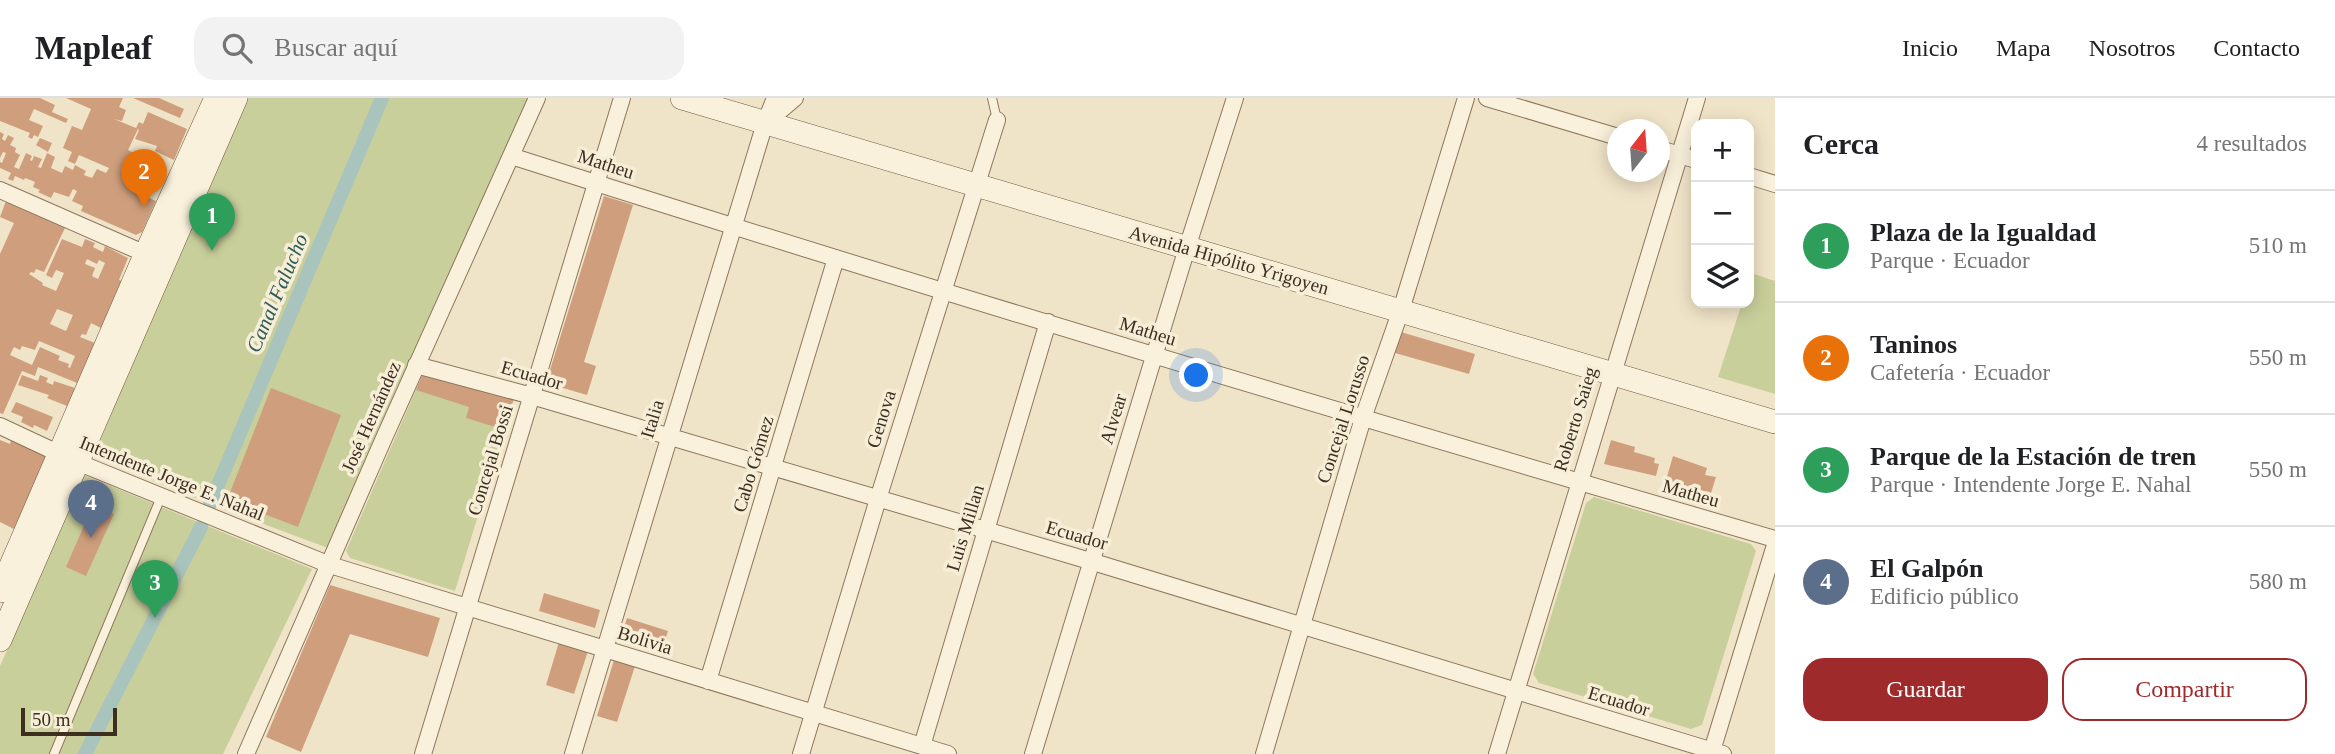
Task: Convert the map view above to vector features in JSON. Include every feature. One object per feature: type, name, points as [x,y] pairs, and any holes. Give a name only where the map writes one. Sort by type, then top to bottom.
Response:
[{"type":"main road","points":[[0,640],[68,458],[127,321],[155,257],[236,98]]},
{"type":"main road","name":"Avenida Hipólito Yrigoyen","points":[[682,98],[1775,422]]},
{"type":"main road","points":[[155,257],[206,108]]},
{"type":"main road","points":[[0,591],[68,458]]},
{"type":"street","name":"José Hernández","points":[[246,754],[416,365],[537,98]]},
{"type":"street","name":"Concejal Bossi","points":[[423,754],[622,98]]},
{"type":"street","name":"Italia","points":[[573,754],[668,437],[775,98]]},
{"type":"street","points":[[765,123],[795,98]]},
{"type":"street","name":"Alvear","points":[[1033,754],[1186,248],[1235,98]]},
{"type":"street","name":"Concejal Lorusso","points":[[1264,754],[1363,418],[1401,310],[1466,98]]},
{"type":"street","points":[[1487,98],[1607,134]]},
{"type":"street","name":"Roberto Saieg","points":[[1497,754],[1697,98]]},
{"type":"street","name":"Genova","points":[[801,754],[997,120]]},
{"type":"street","points":[[1670,152],[1691,158]]},
{"type":"street","name":"Matheu","points":[[511,156],[733,227],[1155,355],[1775,539]]},
{"type":"street","points":[[1754,178],[1775,184]]},
{"type":"street","points":[[0,190],[155,257]]},
{"type":"street","name":"Cabo Gómez","points":[[708,681],[836,258]]},
{"type":"street","name":"Luis Millan","points":[[922,746],[1048,322]]},
{"type":"street","name":"Ecuador","points":[[416,365],[532,396],[1090,561],[1716,753]]},
{"type":"street","name":"Intendente Jorge E. Nahal","points":[[0,426],[68,458],[330,565]]},
{"type":"street","points":[[1716,753],[1775,545]]},
{"type":"street","name":"Bolivia","points":[[330,565],[948,754]]},
{"type":"lane","name":"Genova","points":[[992,98],[997,120]]},
{"type":"lane","points":[[54,754],[161,497]]},
{"type":"green space","points":[[247,98],[528,98],[328,548],[210,504],[94,456],[157,301]]},
{"type":"green space","points":[[1754,274],[1775,281],[1775,394],[1718,377],[1740,308],[1754,308]]},
{"type":"green space","points":[[424,371],[514,398],[455,591],[350,558],[346,551]]},
{"type":"green space","points":[[84,475],[312,569],[223,754],[0,754],[0,666]]},
{"type":"green space","points":[[1594,497],[1751,544],[1756,551],[1702,725],[1691,729],[1539,683],[1533,674],[1586,503]]},
{"type":"building","points":[[0,98],[40,98],[55,105],[52,112],[68,119],[66,123],[34,109],[29,120],[43,126],[38,137],[34,135],[32,139],[28,137],[30,133],[0,121]]},
{"type":"building","points":[[66,98],[123,98],[119,107],[126,110],[122,121],[114,119],[136,128],[139,122],[143,124],[148,112],[187,129],[174,160],[155,151],[157,146],[135,139],[138,129],[128,150],[140,156],[131,177],[145,183],[140,194],[156,201],[142,232],[136,235],[81,211],[83,206],[72,201],[77,191],[73,189],[69,197],[54,192],[51,198],[33,187],[35,182],[15,176],[13,181],[8,179],[11,173],[0,168],[0,162],[2,163],[6,153],[3,152],[0,158],[0,132],[4,134],[2,139],[5,141],[8,135],[14,138],[10,145],[16,148],[15,152],[20,155],[14,167],[19,169],[26,153],[32,156],[32,161],[34,156],[42,159],[38,167],[41,168],[47,153],[55,157],[51,168],[62,173],[65,166],[73,170],[75,165],[86,171],[84,175],[92,178],[97,169],[106,173],[109,168],[79,155],[75,164],[68,161],[72,152],[63,148],[72,126],[82,130],[91,109]]},
{"type":"building","points":[[133,98],[159,98],[184,109],[180,118]]},
{"type":"building","points":[[40,138],[52,143],[48,152],[36,145]]},
{"type":"building","points":[[604,196],[633,205],[584,362],[596,366],[587,395],[546,383]]},
{"type":"building","points":[[6,201],[65,228],[44,272],[36,269],[29,274],[43,283],[42,285],[56,291],[64,273],[56,270],[52,278],[46,275],[62,239],[82,247],[85,239],[95,243],[93,247],[103,252],[105,246],[128,258],[119,280],[122,281],[101,328],[91,323],[86,335],[82,334],[80,337],[95,343],[77,383],[38,367],[35,376],[22,371],[3,414],[0,413],[0,254],[14,223],[0,217]],"holes":[[[87,259],[97,264],[99,260],[105,263],[98,279],[92,276],[95,268],[85,264]],[[57,309],[73,315],[66,331],[50,324]],[[39,341],[75,356],[70,368],[69,364],[58,360],[60,356],[40,347],[32,365],[10,355],[14,347],[20,350],[22,346],[35,350]]]},
{"type":"building","points":[[1401,332],[1475,354],[1469,374],[1395,353]]},
{"type":"building","points":[[424,371],[514,398],[502,429],[466,418],[469,407],[416,390]]},
{"type":"building","points":[[22,375],[38,381],[40,375],[48,378],[46,382],[53,385],[54,381],[75,388],[67,406],[47,398],[49,395],[18,385]]},
{"type":"building","points":[[271,388],[341,415],[298,527],[227,500]]},
{"type":"building","points":[[16,402],[53,417],[47,431],[21,422],[23,417],[11,412]]},
{"type":"building","points":[[0,440],[10,444],[11,440],[47,456],[14,529],[0,522]]},
{"type":"building","points":[[1611,440],[1635,447],[1634,452],[1655,458],[1654,463],[1659,464],[1656,476],[1604,464]]},
{"type":"building","points":[[1673,456],[1707,468],[1705,475],[1716,477],[1711,493],[1666,480]]},
{"type":"building","points":[[93,505],[114,514],[86,576],[66,567]]},
{"type":"building","points":[[330,585],[440,618],[428,657],[350,634],[301,752],[266,737]]},
{"type":"building","points":[[544,593],[600,610],[595,628],[539,611]]},
{"type":"building","points":[[627,618],[668,631],[662,649],[621,637]]},
{"type":"building","points":[[559,642],[588,651],[574,694],[546,685]]},
{"type":"building","points":[[614,660],[635,666],[617,722],[597,716]]},
{"type":"waterway","name":"Canal Falucho","points":[[210,504],[382,98]]},
{"type":"waterway","name":"Canal Falucho","points":[[85,754],[201,527]]},
{"type":"place","name":"Taninos","points":[[144,207]]},
{"type":"place","name":"Plaza de la Igualdad","points":[[212,251]]},
{"type":"place","name":"El Galpón","points":[[91,538]]},
{"type":"place","name":"Parque de la Estación de tren","points":[[155,618]]}]
